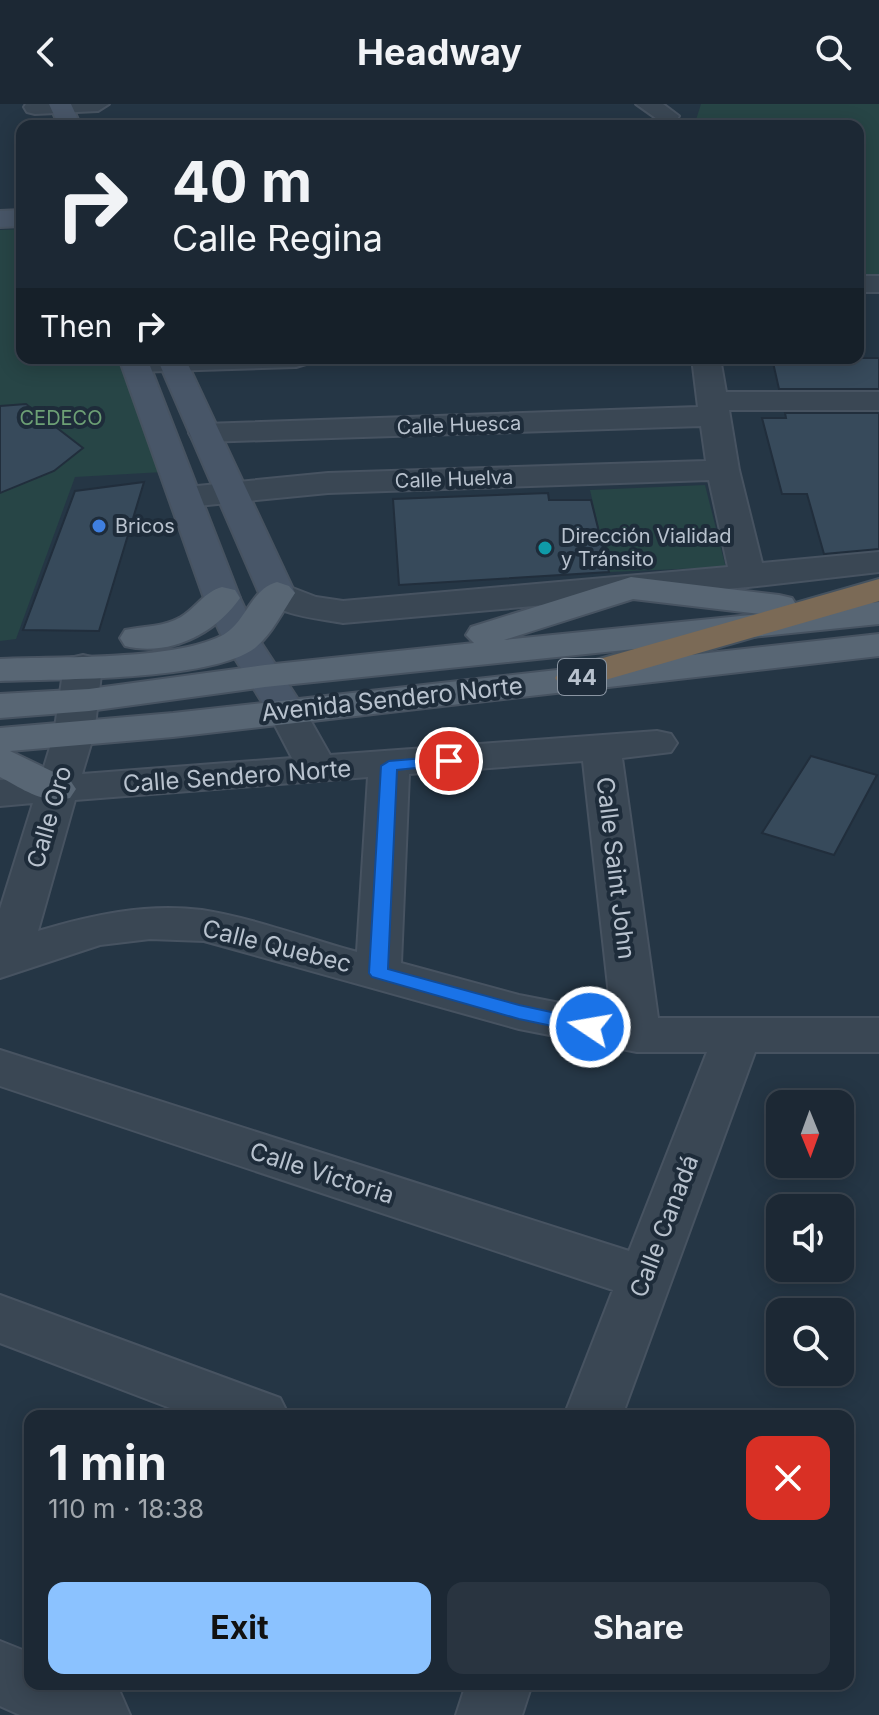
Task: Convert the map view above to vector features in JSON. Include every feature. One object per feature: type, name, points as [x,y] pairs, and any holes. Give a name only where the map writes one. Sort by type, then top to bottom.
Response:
[{"type":"highway","points":[[574,678],[808,609]]},
{"type":"main road","points":[[398,663],[631,588],[876,615]]},
{"type":"main road","points":[[0,670],[78,700],[170,660],[223,651],[242,641],[277,593]]},
{"type":"main road","points":[[0,649],[169,635],[193,627],[222,598]]},
{"type":"main road","name":"Avenida Sendero Norte","points":[[0,706],[78,700],[265,676],[876,615]]},
{"type":"main road","name":"Avenida Sendero Norte","points":[[0,740],[78,700],[286,710],[574,678],[876,615]]},
{"type":"main road","points":[[0,761],[56,789]]},
{"type":"street","points":[[37,112],[60,104],[98,104]]},
{"type":"street","points":[[647,104],[670,115]]},
{"type":"street","points":[[136,364],[222,598],[242,641],[286,710],[319,771]]},
{"type":"street","points":[[174,364],[277,593],[307,606],[343,612],[631,588],[879,562]]},
{"type":"street","points":[[707,364],[723,470],[748,577]]},
{"type":"street","name":"Calle Huesca","points":[[204,433],[879,401]]},
{"type":"street","name":"Calle Huelva","points":[[187,497],[328,483],[723,470]]},
{"type":"street","name":"Calle Oro","points":[[4,961],[13,898],[56,789],[78,700]]},
{"type":"street","name":"Calle Sendero Norte","points":[[56,789],[389,766],[657,743]]},
{"type":"street","name":"Calle Saint John","points":[[601,748],[637,1035]]},
{"type":"street","points":[[378,973],[389,766]]},
{"type":"street","points":[[0,793],[56,789]]},
{"type":"street","name":"Calle Quebec","points":[[4,961],[93,930],[137,922],[163,922],[204,926],[519,1012],[637,1035],[879,1035]]},
{"type":"street","name":"Calle Canadá","points":[[595,1410],[737,1036]]},
{"type":"street","name":"Calle Victoria","points":[[0,1068],[644,1278]]},
{"type":"street","points":[[0,1319],[244,1410]]},
{"type":"street","points":[[0,1673],[24,1683]]},
{"type":"street","points":[[39,1690],[97,1715]]},
{"type":"street","points":[[489,1715],[497,1690]]},
{"type":"green space","points":[[701,104],[879,104],[879,276],[864,275],[864,120],[696,120]]},
{"type":"green space","name":"CEDECO","points":[[16,229],[16,364],[119,364],[163,472],[75,477],[16,639],[0,641],[0,230]]},
{"type":"green space","points":[[705,485],[728,576],[706,580],[702,568],[609,572],[590,490]]},
{"type":"building","points":[[864,358],[879,358],[879,389],[779,389],[773,364],[864,364]]},
{"type":"building","points":[[26,404],[83,448],[54,471],[0,493],[0,406]]},
{"type":"building","points":[[785,413],[879,413],[879,549],[824,554],[807,494],[782,494],[762,418],[786,418]]},
{"type":"building","points":[[144,482],[99,631],[23,630],[75,491]]},
{"type":"building","name":"Dirección Vialidad y Tránsito","points":[[548,493],[549,500],[591,500],[609,572],[399,585],[393,499]]},
{"type":"building","points":[[811,756],[877,775],[834,855],[762,833]]},
{"type":"place","name":"Bricos","points":[[99,526]]},
{"type":"place","name":"Dirección Vialidad y Tránsito","points":[[545,548]]},
{"type":"route","points":[[449,761],[389,766],[378,973],[519,1012],[590,1027]]}]
